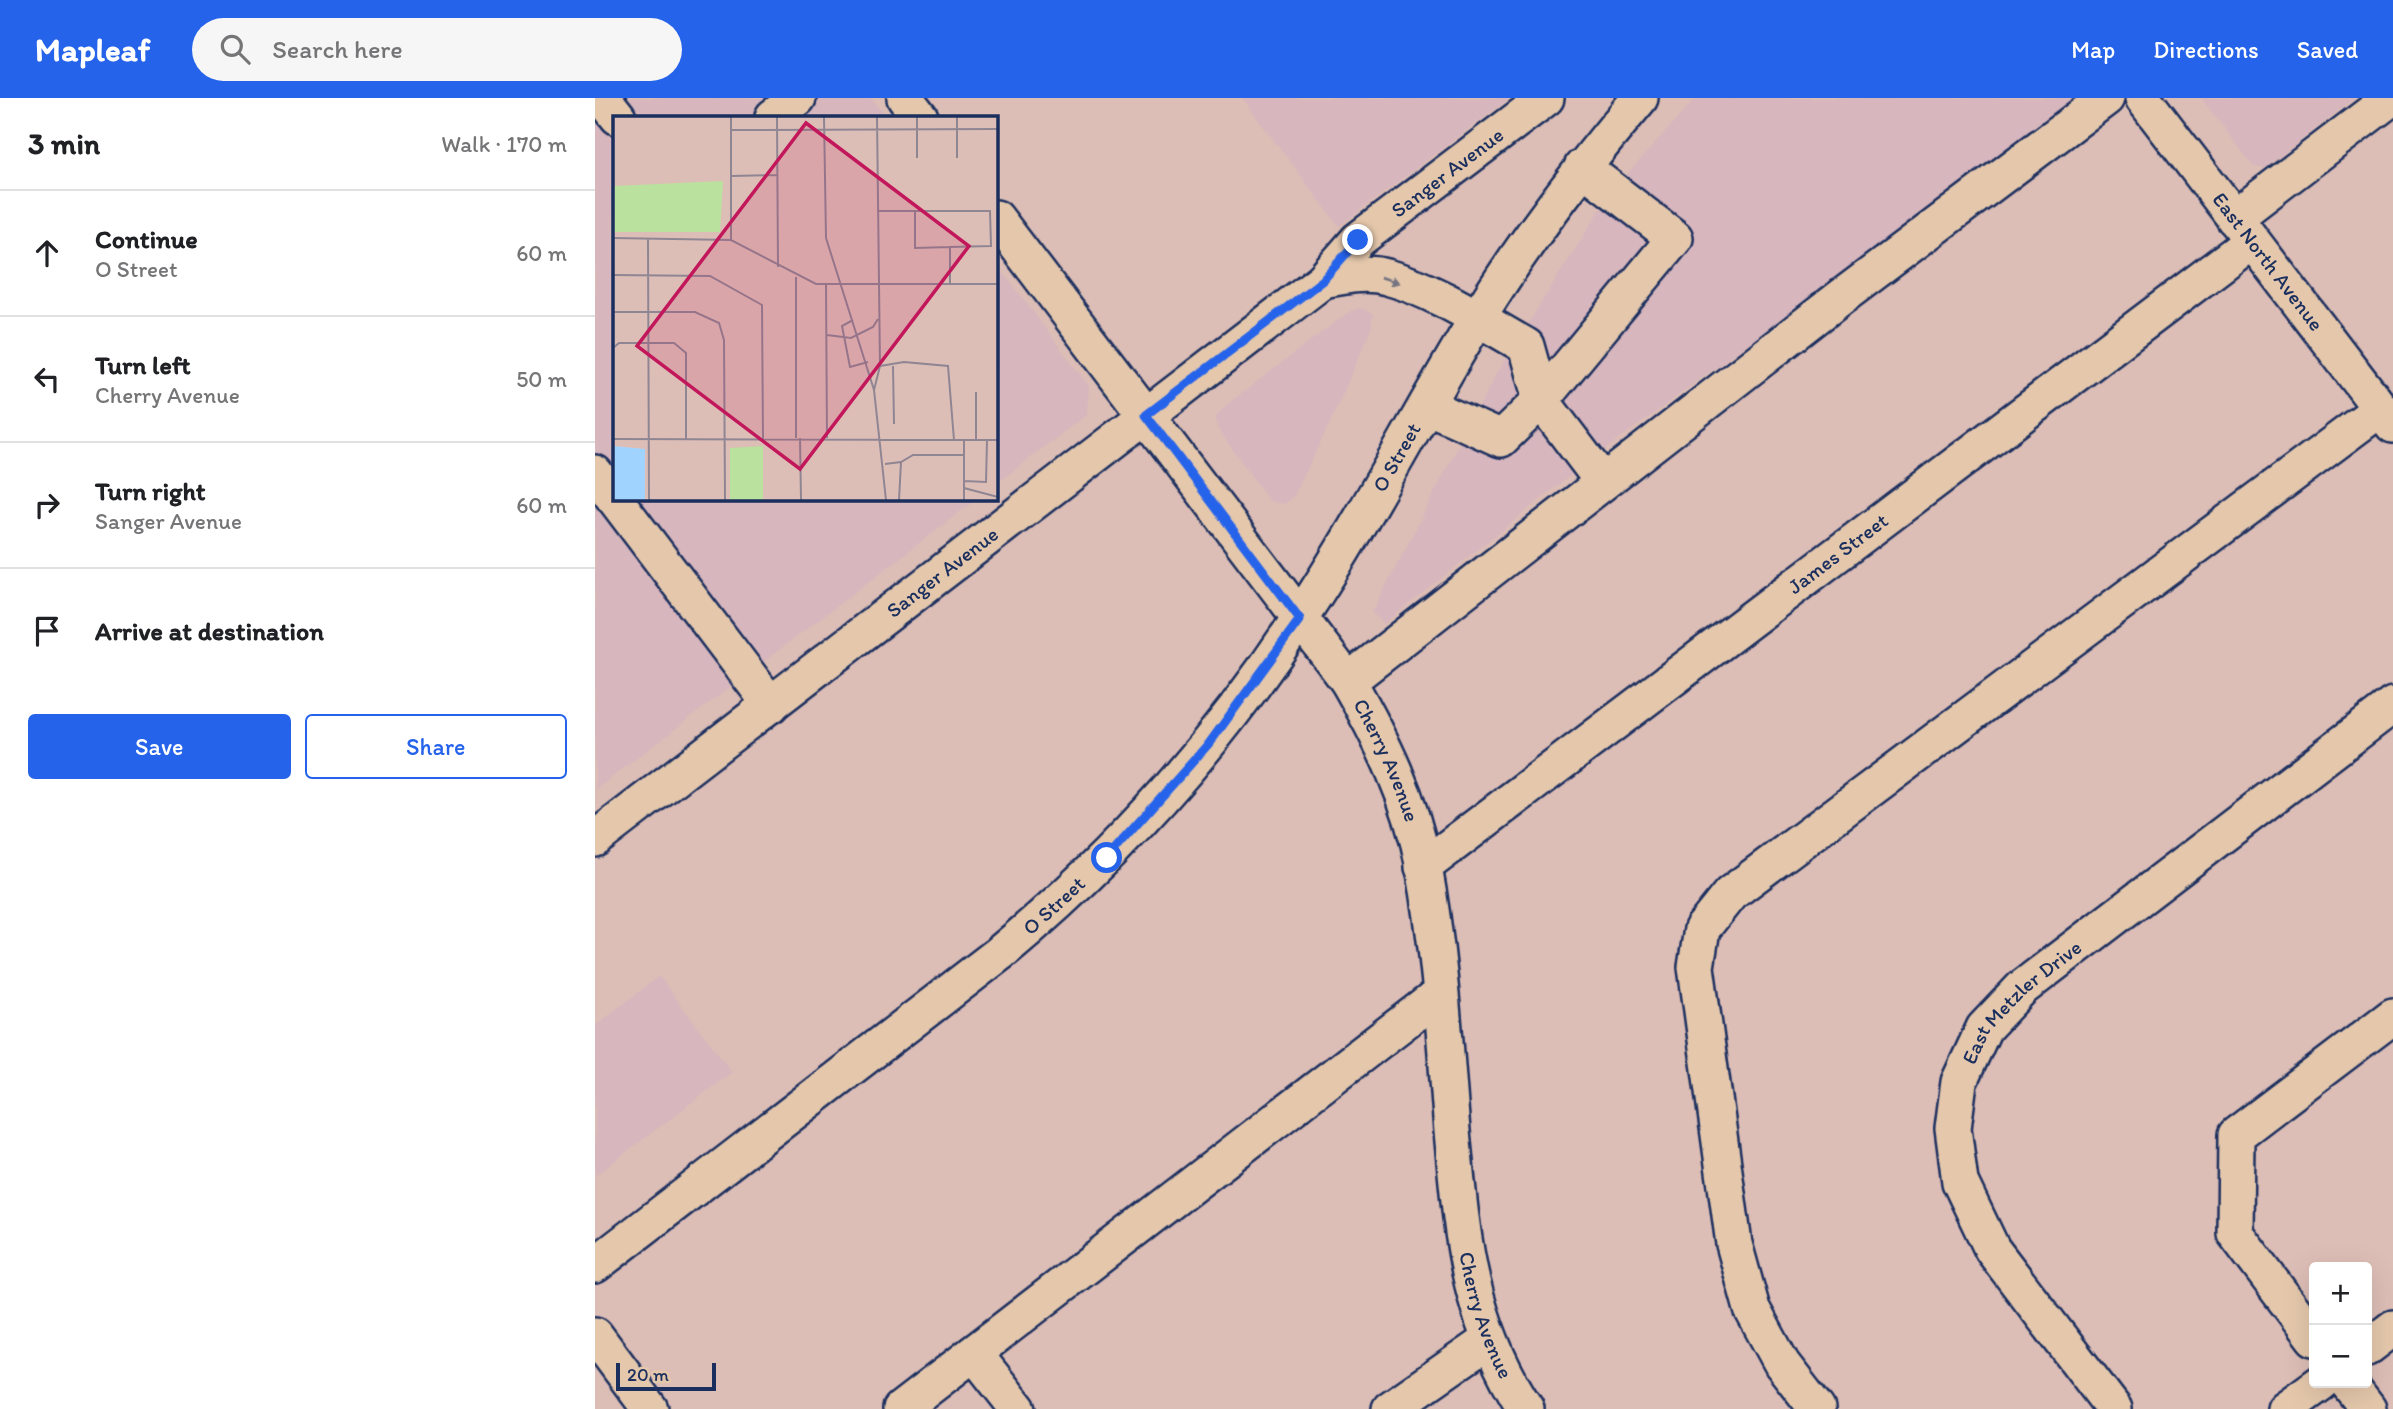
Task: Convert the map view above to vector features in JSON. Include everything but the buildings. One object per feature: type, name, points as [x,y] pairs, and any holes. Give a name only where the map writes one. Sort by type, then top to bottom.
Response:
[{"type":"street","points":[[603,98],[617,116]]},
{"type":"street","points":[[774,116],[798,98]]},
{"type":"street","points":[[905,98],[919,116]]},
{"type":"street","name":"Sanger Avenue","points":[[595,839],[1323,280],[1358,240],[1546,98]]},
{"type":"street","name":"O Street","points":[[595,1265],[1059,904],[1107,858],[1211,741],[1300,619],[1362,521],[1477,318],[1540,223],[1582,167],[1640,98]]},
{"type":"street","points":[[1348,681],[1603,482],[2106,98]]},
{"type":"street","name":"East North Avenue","points":[[2143,98],[2387,417]]},
{"type":"street","name":"James Street","points":[[1423,867],[2243,229],[2391,98]]},
{"type":"street","points":[[1427,406],[1501,439],[1541,401],[1675,238],[1582,167]]},
{"type":"street","name":"Cherry Avenue","points":[[997,219],[1348,681],[1380,736],[1405,794],[1423,867],[1440,994],[1461,1231],[1472,1287],[1488,1341],[1526,1409]]},
{"type":"street","name":"Sanger Avenue","points":[[1323,280],[1358,274],[1386,277],[1477,318],[1526,346],[1541,401]]},
{"type":"street","points":[[1541,401],[1603,482]]},
{"type":"street","points":[[1817,1409],[1782,1364],[1752,1309],[1734,1244],[1696,967],[1702,929],[1730,894],[2387,417]]},
{"type":"street","points":[[595,473],[613,492]]},
{"type":"street","points":[[622,501],[771,705]]},
{"type":"street","name":"East Metzler Drive","points":[[2114,1409],[1992,1249],[1961,1182],[1953,1128],[1959,1082],[1984,1028],[2022,988],[2393,705]]},
{"type":"street","points":[[901,1409],[1440,994]]},
{"type":"street","points":[[2309,1331],[2235,1233],[2236,1135],[2393,1016]]},
{"type":"street","points":[[2372,1344],[2393,1328]]},
{"type":"street","points":[[595,1335],[650,1409]]},
{"type":"street","points":[[1390,1409],[1488,1341]]},
{"type":"street","points":[[974,1353],[1018,1409]]},
{"type":"street","points":[[2285,1409],[2314,1388]]},
{"type":"street","points":[[2352,1388],[2368,1409]]},
{"type":"shaded area","points":[[595,98],[871,98],[885,116],[613,116],[613,500],[976,500],[595,790]]},
{"type":"shaded area","points":[[1242,98],[1510,98],[1339,226]]},
{"type":"shaded area","points":[[1696,98],[2078,98],[1570,476],[1384,624],[1372,613],[1496,374],[1612,191]]},
{"type":"shaded area","points":[[2201,98],[2355,98],[2265,168],[2254,167]]},
{"type":"shaded area","points":[[997,264],[1089,386],[1087,414],[997,483]]},
{"type":"shaded area","points":[[1361,308],[1373,314],[1371,329],[1331,421],[1294,496],[1285,504],[1269,501],[1218,429],[1215,418],[1225,406],[1350,311]]},
{"type":"shaded area","points":[[659,976],[732,1072],[595,1176],[595,1026]]},
{"type":"route","points":[[1107,858],[1211,741],[1300,619],[1146,415],[1323,280],[1358,240]]}]
